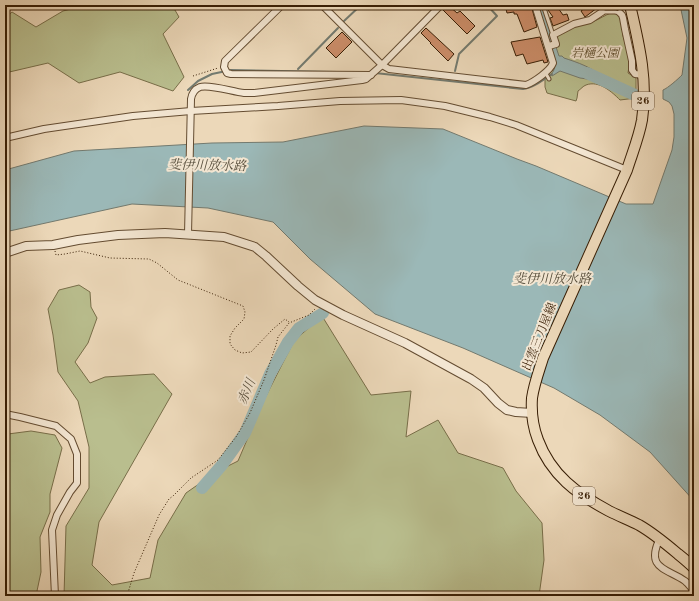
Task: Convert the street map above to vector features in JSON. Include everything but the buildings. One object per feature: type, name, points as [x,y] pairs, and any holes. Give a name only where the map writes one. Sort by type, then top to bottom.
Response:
[{"type":"main road","name":"出雲三刀屋線","points":[[630,5],[640,48],[643,75],[642,122],[627,170],[543,358],[535,383],[532,399],[533,425],[541,448],[548,461],[569,485],[585,497],[609,511],[660,538],[694,568]]},
{"type":"street","points":[[282,5],[225,61],[225,69],[231,74],[372,74]]},
{"type":"street","points":[[322,5],[382,65],[389,69],[526,84],[547,76],[553,63],[551,45],[540,7]]},
{"type":"street","points":[[188,234],[191,99],[192,94],[198,88],[208,86],[244,93],[254,93],[366,79],[382,65],[441,5]]},
{"type":"street","points":[[551,45],[556,44],[553,35],[571,25],[590,20],[602,12]]},
{"type":"street","points":[[620,13],[624,18],[632,61],[632,70],[635,74],[643,75]]},
{"type":"street","points":[[5,138],[44,128],[133,116],[340,101],[401,100],[445,106],[490,116],[627,170]]},
{"type":"street","points":[[5,253],[26,246],[53,245],[118,235],[165,233],[224,237],[255,247],[298,286],[321,303],[343,315],[405,343],[471,379],[484,388],[507,410],[532,413]]},
{"type":"street","points":[[5,414],[56,426],[72,439],[76,454],[76,483],[57,515],[52,530],[55,596]]},
{"type":"street","points":[[660,538],[655,547],[655,561],[660,568],[687,582],[694,591]]},
{"type":"lane","points":[[540,7],[553,35]]},
{"type":"lane","points":[[602,12],[620,13]]},
{"type":"path","points":[[193,76],[225,69]]},
{"type":"path","points":[[53,245],[56,255],[80,251],[110,258],[149,260],[157,263],[178,280],[243,306],[245,312],[244,319],[235,328],[230,336],[230,344],[235,350],[242,353],[251,352],[285,319],[289,322]]},
{"type":"path","points":[[127,596],[134,573],[159,515],[169,499],[191,478],[218,460],[236,437],[250,413],[264,380],[278,337],[289,322],[309,315],[321,303]]},
{"type":"green space","points":[[86,5],[172,5],[179,17],[163,34],[184,77],[173,91],[120,72],[79,83],[48,63],[5,73],[5,18],[12,12],[36,27],[63,11]]},
{"type":"green space","name":"岩樋公園","points":[[611,13],[617,13],[621,16],[623,36],[629,59],[628,73],[636,78],[636,98],[620,100],[609,90],[596,84],[586,85],[578,91],[576,101],[547,93],[544,78],[554,68],[550,43],[566,30],[591,22]]},
{"type":"green space","points":[[79,285],[90,292],[91,307],[97,318],[88,343],[75,362],[90,383],[105,377],[154,374],[172,394],[99,522],[92,565],[112,585],[150,578],[158,540],[186,493],[216,472],[238,461],[264,400],[294,341],[322,316],[371,395],[411,391],[406,437],[438,420],[458,453],[503,468],[516,491],[542,523],[544,560],[539,596],[64,596],[66,526],[89,488],[89,447],[78,401],[58,372],[48,309],[59,290]]},
{"type":"green space","points":[[31,431],[55,435],[62,448],[50,494],[50,512],[40,537],[41,572],[37,591],[40,596],[5,596],[5,432],[8,434]]},
{"type":"water","points":[[538,5],[542,5],[559,56],[591,69],[599,75],[602,79],[601,81],[580,78],[560,71],[552,76],[551,74],[554,70],[555,60]]},
{"type":"water","name":"斐伊川放水路","points":[[680,5],[694,5],[694,501],[650,452],[600,415],[554,388],[463,348],[375,314],[310,259],[273,222],[208,208],[132,204],[5,232],[5,170],[74,151],[212,143],[283,142],[364,126],[443,129],[626,204],[653,204],[672,150],[674,137],[674,114],[672,106],[669,102],[663,99],[663,90],[682,75],[687,38]]},
{"type":"waterway","points":[[344,21],[361,5]]},
{"type":"waterway","points":[[455,71],[459,54],[497,16],[487,5]]},
{"type":"waterway","points":[[298,69],[338,28]]},
{"type":"waterway","points":[[188,90],[198,81],[212,74],[231,70],[337,72]]},
{"type":"waterway","points":[[375,73],[523,89],[542,81],[552,74]]},
{"type":"waterway","name":"赤川","points":[[587,73],[635,95]]},
{"type":"waterway","name":"赤川","points":[[202,488],[222,465],[245,433],[270,374],[288,342],[299,328],[323,313]]}]
